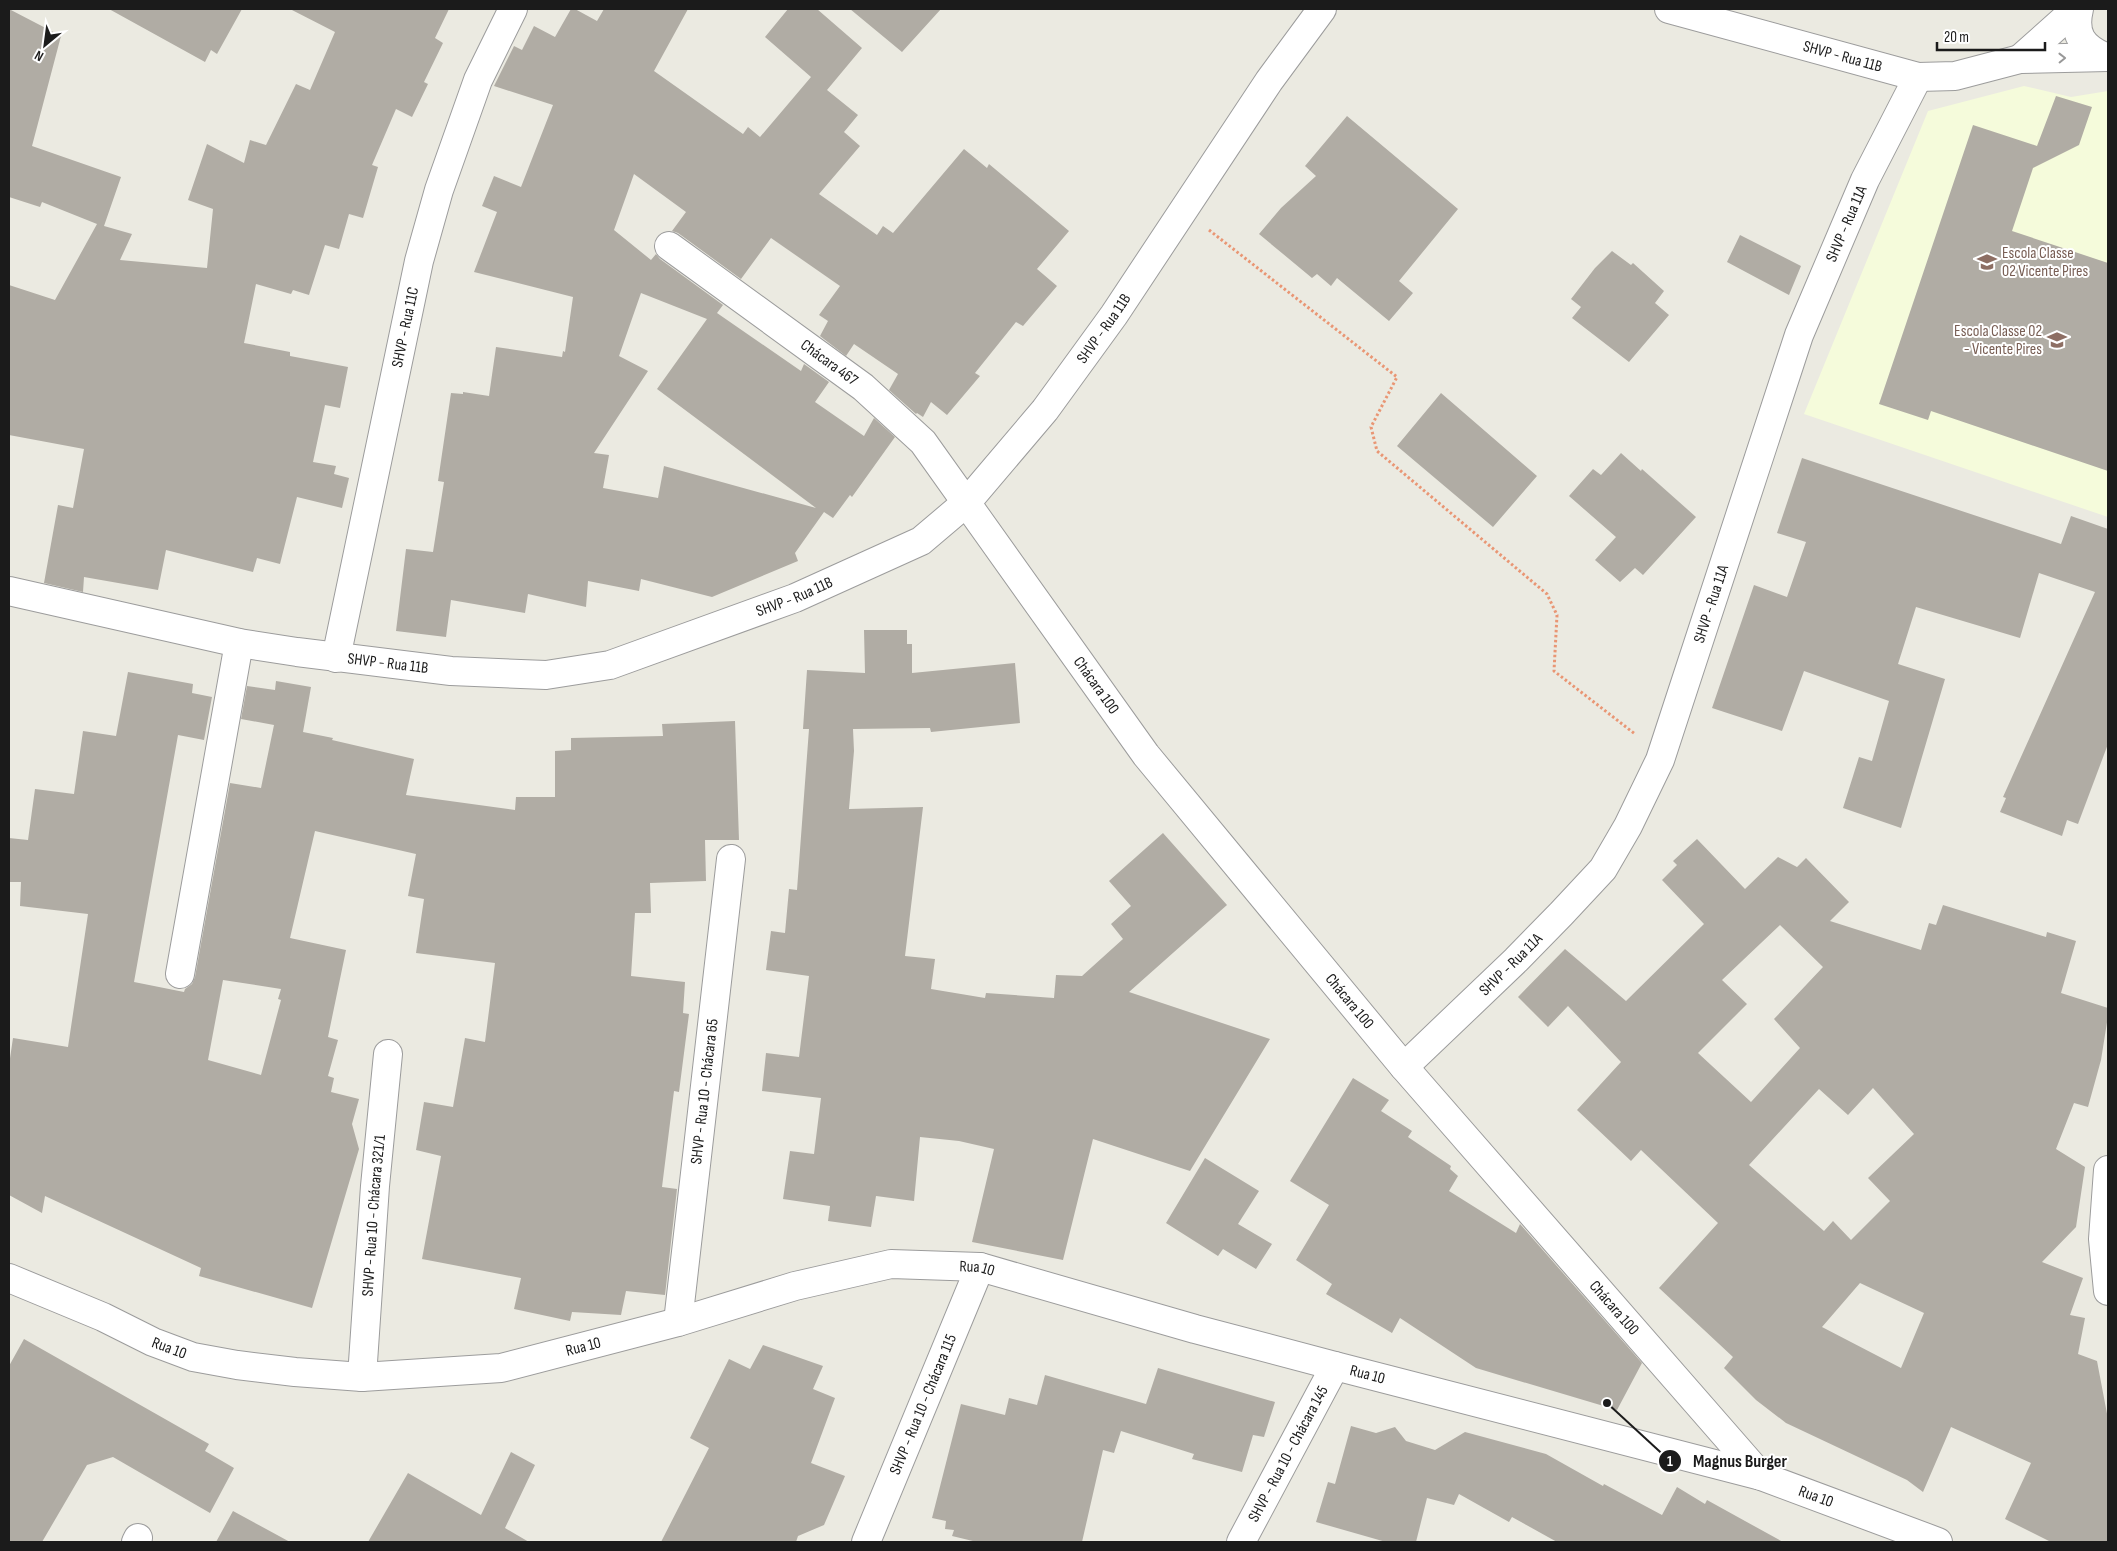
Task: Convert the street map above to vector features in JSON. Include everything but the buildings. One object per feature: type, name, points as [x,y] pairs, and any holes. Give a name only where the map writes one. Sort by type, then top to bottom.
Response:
[{"type":"street","name":"SHVP - Rua 11C","points":[[336,658],[422,252],[438,190],[478,80],[513,9]]},
{"type":"street","name":"SHVP - Rua 11B","points":[[9,591],[239,643],[336,658],[452,671],[546,675],[610,665],[795,598],[921,541],[967,502],[1045,410],[1114,315],[1269,81],[1322,9]]},
{"type":"street","name":"SHVP - Rua 11B","points":[[1668,9],[1918,76],[1955,76],[2020,59],[2107,57]]},
{"type":"street","name":"SHVP - Rua 11B","points":[[2020,59],[2077,9]]},
{"type":"street","name":"SHVP - Rua 11B","points":[[2077,9],[2076,21],[2080,38],[2091,50],[2107,57]]},
{"type":"street","name":"SHVP - Rua 11A","points":[[1404,1066],[1535,940],[1603,868],[1628,826],[1660,760],[1799,335],[1865,180],[1918,76]]},
{"type":"street","name":"Chácara 467","points":[[669,246],[863,387],[923,442],[967,502]]},
{"type":"street","name":"Chácara 100","points":[[967,502],[1146,755],[1404,1066],[1761,1476]]},
{"type":"street","points":[[180,974],[239,643]]},
{"type":"street","name":"SHVP - Rua 10 - Chácara 65","points":[[678,1322],[731,860]]},
{"type":"street","name":"SHVP - Rua 10 - Chácara 321/1","points":[[362,1377],[375,1186],[388,1054]]},
{"type":"street","points":[[2108,1170],[2103,1239],[2108,1290]]},
{"type":"street","name":"Rua 10","points":[[9,1278],[103,1317],[153,1342],[193,1357],[295,1372],[362,1377],[501,1368],[678,1322],[795,1286],[891,1264],[980,1267],[1185,1326],[1761,1476],[1938,1542]]},
{"type":"street","name":"SHVP - Rua 10 - Chácara 115","points":[[866,1542],[980,1267]]},
{"type":"street","name":"SHVP - Rua 10 - Chácara 145","points":[[1241,1542],[1335,1366]]},
{"type":"path","points":[[1183,209],[1396,377],[1371,427],[1377,451],[1547,594],[1557,615],[1554,671],[1637,736],[1660,760]]},
{"type":"shaded area","name":"Escola Classe 02 Vicente Pires","points":[[2024,86],[2071,97],[2108,91],[2108,517],[1804,414],[1928,111]]},
{"type":"place","name":"Escola Classe 02 Vicente Pires","points":[[1987,262]]},
{"type":"place","name":"Escola Classe 02 - Vicente Pires","points":[[2057,340]]},
{"type":"place","name":"Magnus Burger","points":[[1607,1403]]}]
